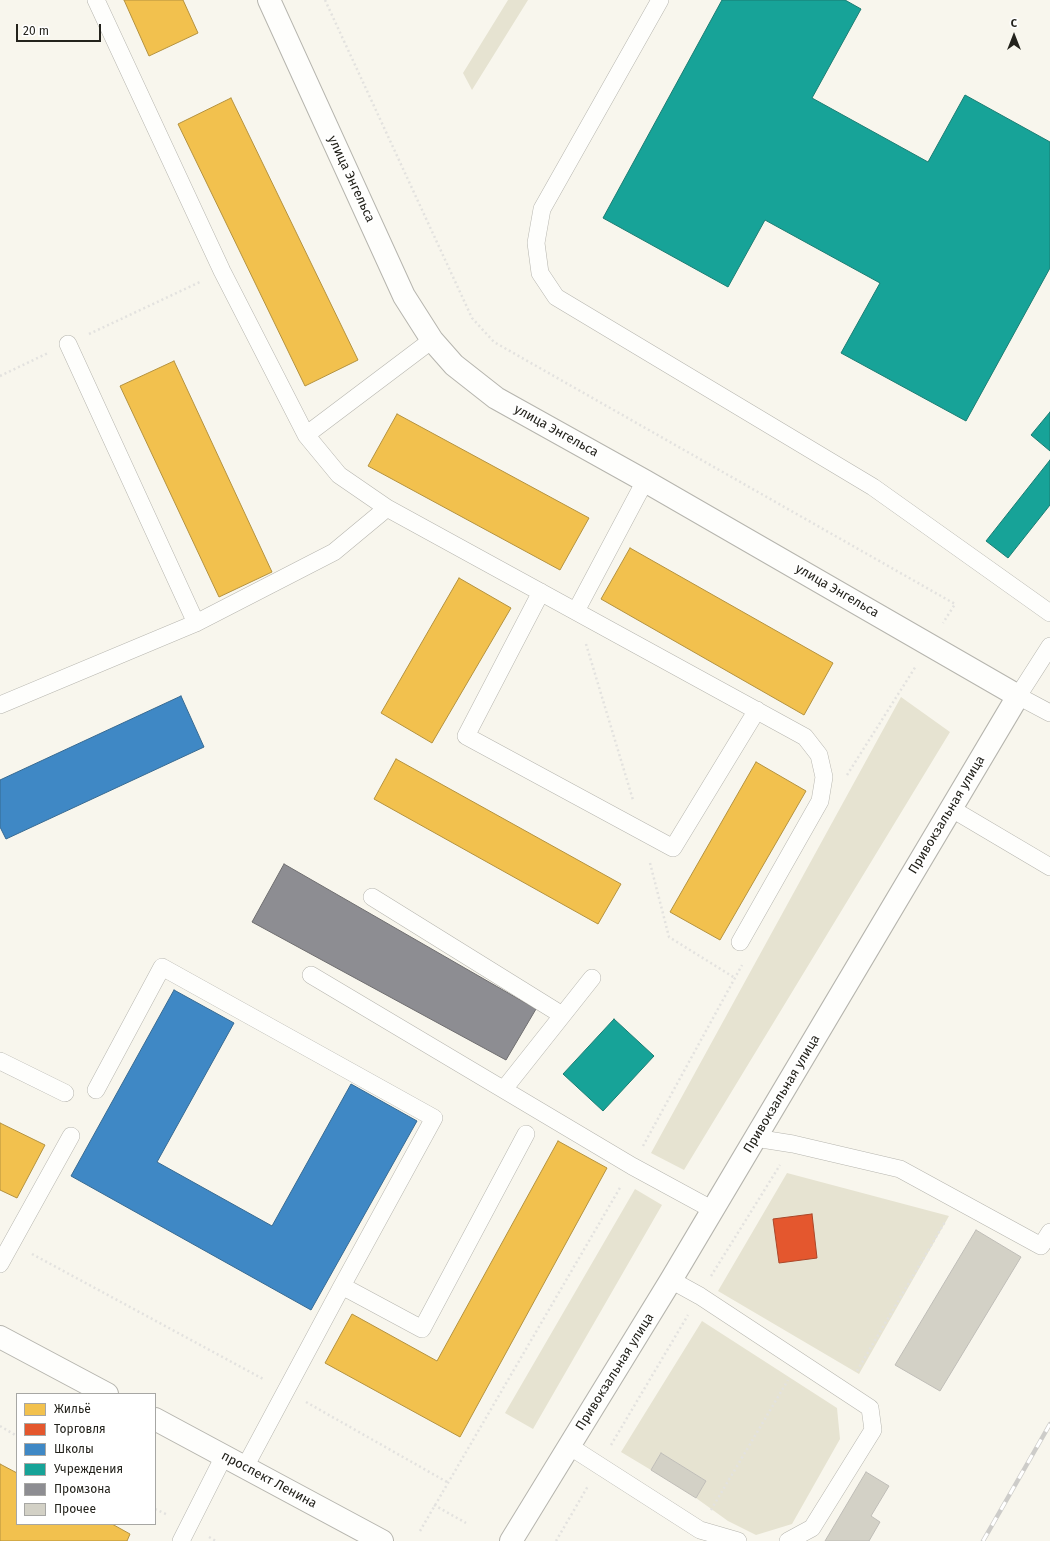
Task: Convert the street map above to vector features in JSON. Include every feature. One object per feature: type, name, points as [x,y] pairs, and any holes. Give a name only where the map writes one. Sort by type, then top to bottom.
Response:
[{"type":"street","name":"улица Энгельса","points":[[268,0],[404,296],[432,340],[454,365],[496,398],[645,481],[1018,696]]},
{"type":"street","name":"Привокзальная улица","points":[[511,1541],[713,1210],[1018,696]]},
{"type":"street","points":[[0,1337],[105,1393]]},
{"type":"street","name":"проспект Ленина","points":[[156,1420],[382,1541]]},
{"type":"lane","points":[[96,0],[222,271],[306,434],[339,475],[387,508],[805,737],[819,755],[824,777],[820,801],[740,942]]},
{"type":"lane","points":[[660,0],[542,209],[536,243],[540,273],[556,297],[872,487],[1050,613]]},
{"type":"lane","points":[[306,434],[432,340]]},
{"type":"lane","points":[[68,344],[196,623]]},
{"type":"lane","points":[[576,611],[645,481]]},
{"type":"lane","points":[[0,705],[196,623],[334,552],[387,508]]},
{"type":"lane","points":[[541,592],[466,736],[674,848],[757,710]]},
{"type":"lane","name":"Привокзальная улица","points":[[1018,696],[1050,646]]},
{"type":"lane","points":[[1018,696],[1050,713]]},
{"type":"lane","points":[[952,809],[1050,867]]},
{"type":"lane","points":[[372,897],[562,1015]]},
{"type":"lane","points":[[96,1090],[162,967],[434,1118],[245,1467]]},
{"type":"lane","points":[[311,975],[632,1166],[713,1210]]},
{"type":"lane","points":[[504,1089],[592,978]]},
{"type":"lane","points":[[0,1061],[65,1092]]},
{"type":"lane","points":[[342,1286],[422,1329],[526,1134]]},
{"type":"lane","points":[[0,1264],[71,1136]]},
{"type":"lane","points":[[755,1138],[793,1144],[900,1169],[1041,1246],[1050,1232]]},
{"type":"lane","points":[[671,1280],[700,1296],[870,1408],[873,1430],[812,1528],[788,1541]]},
{"type":"lane","points":[[569,1446],[700,1530],[738,1541]]},
{"type":"lane","points":[[181,1541],[224,1456]]},
{"type":"path","points":[[325,0],[472,318],[494,342],[955,604],[846,776]]},
{"type":"path","points":[[0,376],[222,271]]},
{"type":"path","points":[[420,1531],[447,1482],[482,1426],[632,1166],[743,964]]},
{"type":"path","points":[[845,1391],[958,1201]]},
{"type":"path","points":[[12,1243],[286,1390],[447,1482]]},
{"type":"path","points":[[700,1530],[799,1361]]},
{"type":"path","points":[[0,1426],[16,1435]]},
{"type":"path","points":[[556,1541],[598,1466]]},
{"type":"path","points":[[434,1505],[466,1523]]},
{"type":"shaded area","points":[[508,0],[528,0],[472,90],[463,73]]},
{"type":"shaded area","points":[[901,697],[950,732],[684,1170],[651,1153]]},
{"type":"shaded area","points":[[787,1173],[949,1216],[859,1374],[718,1291]]},
{"type":"shaded area","points":[[635,1189],[662,1205],[533,1429],[505,1413]]},
{"type":"shaded area","points":[[702,1321],[837,1408],[840,1439],[792,1524],[756,1535],[728,1521],[696,1498],[706,1481],[661,1453],[651,1470],[621,1452]]},
{"type":"building: Жильё","points":[[124,0],[183,0],[198,33],[149,56]]},
{"type":"building: Жильё","points":[[231,98],[358,360],[305,386],[178,124]]},
{"type":"building: Жильё","points":[[174,361],[272,572],[219,597],[120,386]]},
{"type":"building: Жильё","points":[[397,414],[589,518],[560,570],[368,466]]},
{"type":"building: Жильё","points":[[630,548],[833,663],[804,715],[601,599]]},
{"type":"building: Жильё","points":[[459,578],[511,608],[432,743],[381,713]]},
{"type":"building: Жильё","points":[[396,759],[621,884],[598,924],[374,799]]},
{"type":"building: Жильё","points":[[756,762],[806,791],[720,940],[670,912]]},
{"type":"building: Жильё","points":[[0,1123],[45,1145],[17,1198],[0,1190]]},
{"type":"building: Жильё","points":[[558,1141],[607,1168],[460,1437],[325,1363],[352,1314],[437,1361]]},
{"type":"building: Жильё","points":[[0,1464],[16,1472],[16,1525],[114,1525],[130,1534],[127,1541],[0,1541]]},
{"type":"building: Торговля","points":[[812,1214],[817,1258],[779,1263],[773,1219]]},
{"type":"building: Школы","points":[[181,696],[204,747],[6,839],[0,827],[0,780]]},
{"type":"building: Школы","points":[[174,990],[234,1023],[157,1162],[272,1226],[351,1084],[417,1121],[311,1310],[71,1176]]},
{"type":"building: Учреждения","points":[[722,0],[845,0],[861,9],[812,98],[928,162],[965,95],[1050,142],[1050,268],[966,421],[841,353],[880,283],[765,220],[728,287],[603,218]]},
{"type":"building: Учреждения","points":[[1050,412],[1050,451],[1031,435]]},
{"type":"building: Учреждения","points":[[1050,460],[1050,505],[1008,558],[986,541]]},
{"type":"building: Учреждения","points":[[614,1019],[654,1056],[603,1111],[563,1074]]},
{"type":"building: Промзона","points":[[284,864],[536,1009],[506,1060],[252,922]]},
{"type":"building: Прочее","points":[[976,1230],[1021,1257],[940,1391],[895,1365]]},
{"type":"building: Прочее","points":[[661,1453],[706,1481],[696,1498],[651,1470]]},
{"type":"building: Прочее","points":[[866,1472],[889,1486],[871,1516],[880,1522],[869,1541],[825,1541]]},
{"type":"railway","points":[[983,1541],[1050,1424]]}]
